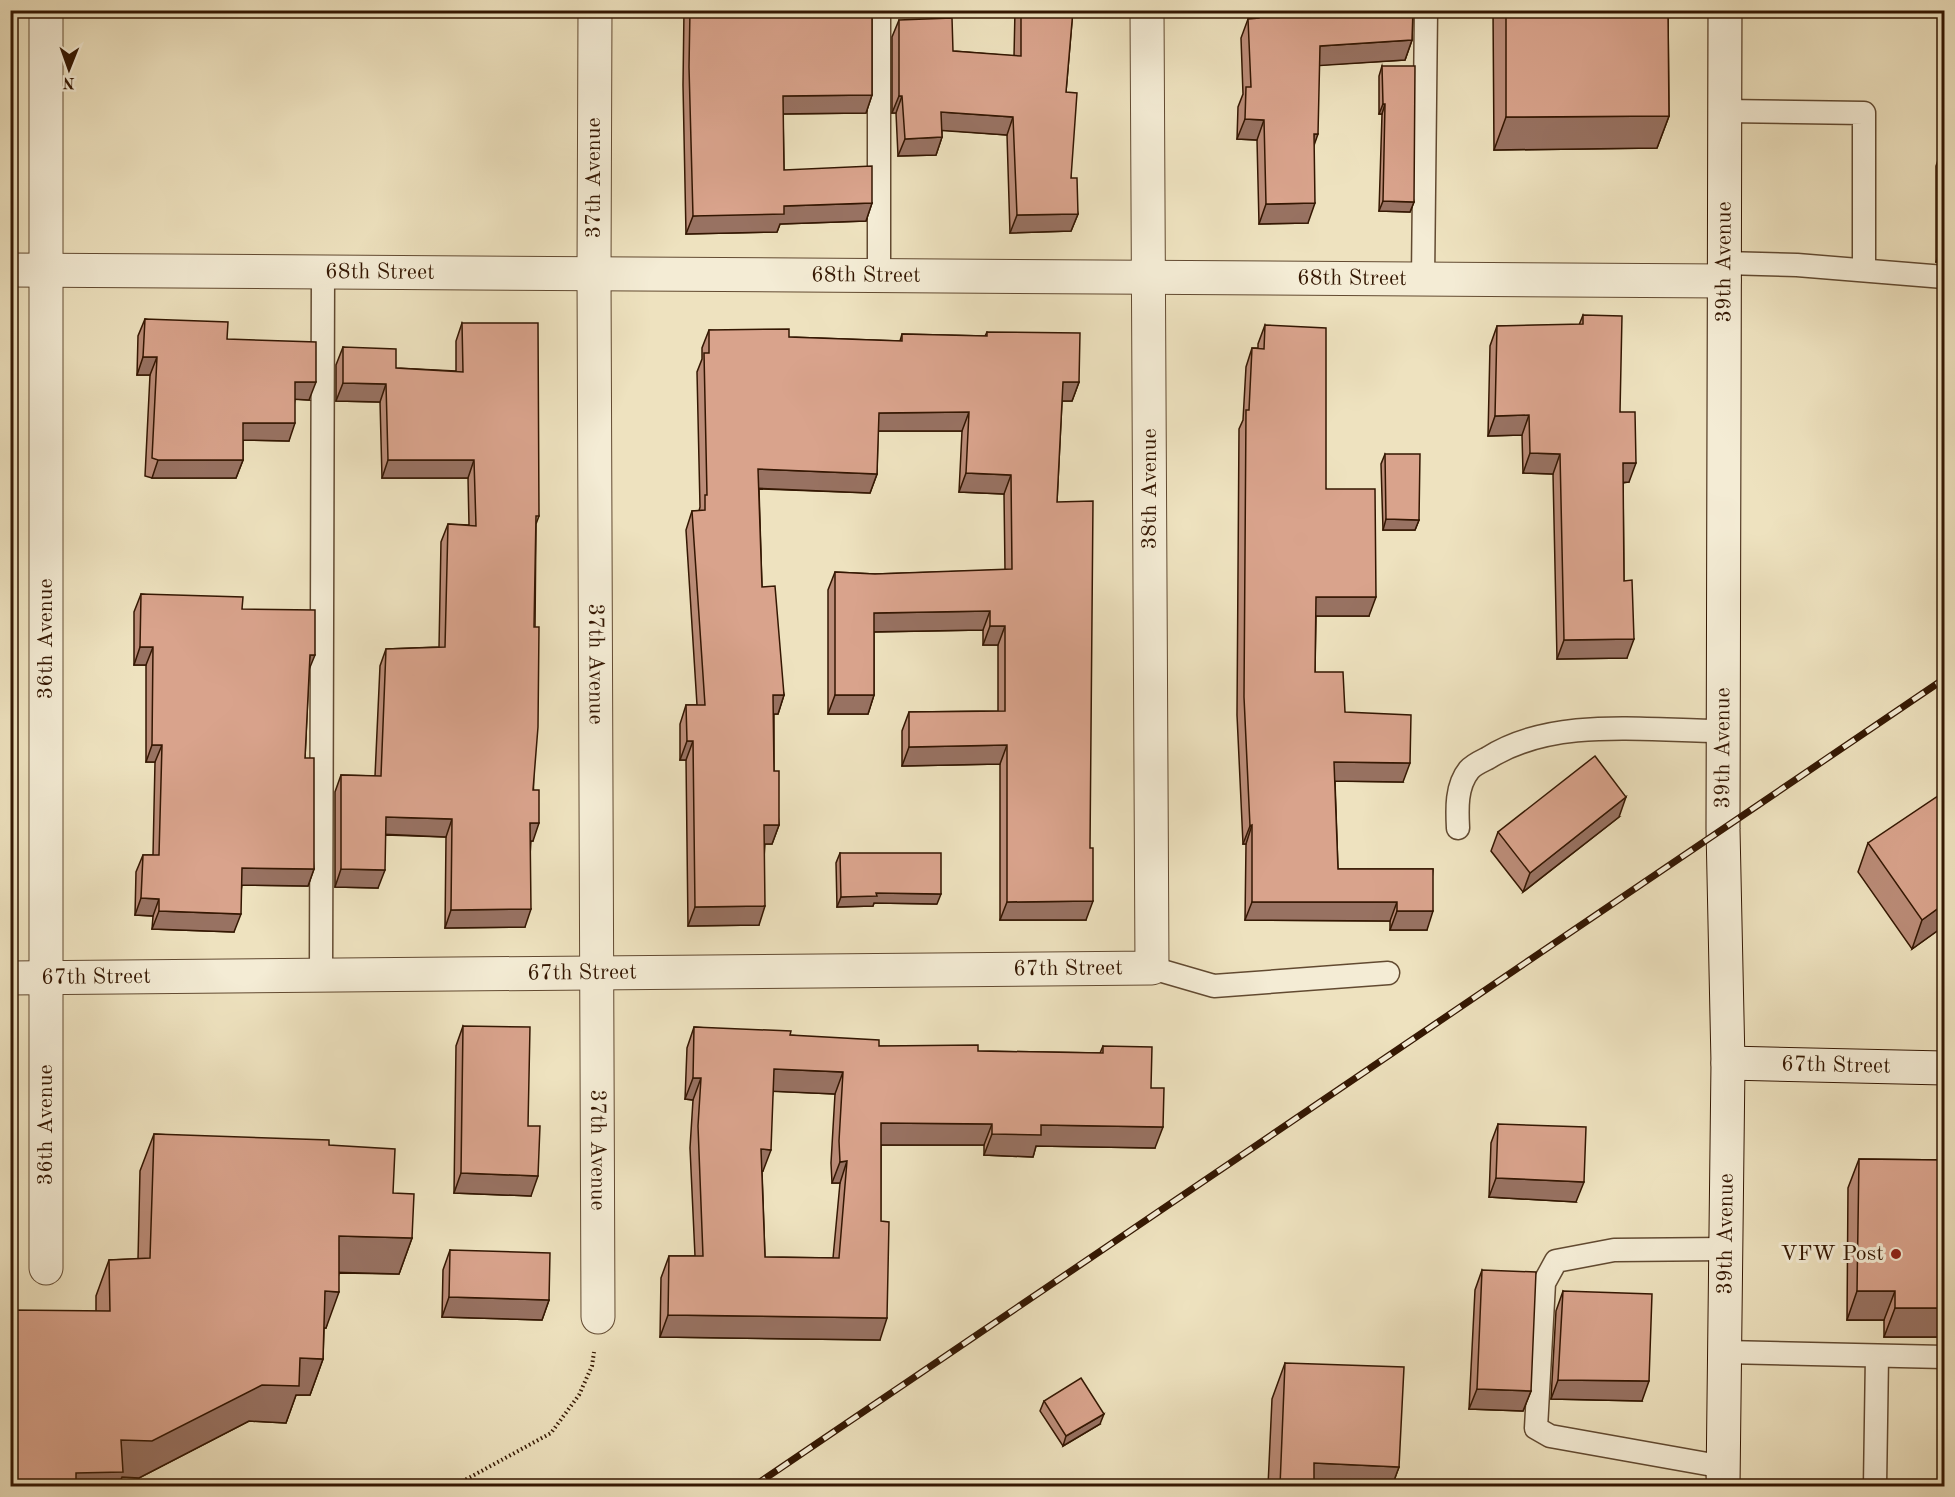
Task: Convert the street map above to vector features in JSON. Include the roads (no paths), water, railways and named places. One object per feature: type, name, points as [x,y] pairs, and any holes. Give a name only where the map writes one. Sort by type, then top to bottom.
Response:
[{"type":"street","name":"36th Avenue","points":[[46,10],[46,1268]]},
{"type":"street","name":"37th Avenue","points":[[595,10],[598,1317]]},
{"type":"street","name":"38th Avenue","points":[[1147,10],[1152,968]]},
{"type":"street","name":"39th Avenue","points":[[1724,1477],[1728,1063],[1723,731],[1725,10]]},
{"type":"street","name":"68th Street","points":[[10,270],[1423,279],[1724,272]]},
{"type":"street","name":"67th Street","points":[[10,978],[1152,968]]},
{"type":"street","name":"67th Street","points":[[1728,1063],[1944,1068]]},
{"type":"lane","points":[[879,10],[879,275]]},
{"type":"lane","points":[[1423,279],[1426,10]]},
{"type":"lane","points":[[1725,111],[1864,113],[1864,269]]},
{"type":"lane","points":[[1724,272],[1864,269],[1944,277]]},
{"type":"lane","points":[[321,975],[323,272]]},
{"type":"lane","points":[[1458,828],[1457,805],[1461,785],[1469,770],[1497,752],[1521,742],[1551,732],[1577,730],[1723,731]]},
{"type":"lane","points":[[1152,968],[1214,986],[1388,973]]},
{"type":"lane","points":[[1724,1477],[1550,1436],[1536,1428],[1544,1283],[1556,1261],[1614,1250],[1726,1249]]},
{"type":"lane","points":[[1725,1352],[1944,1357]]},
{"type":"lane","points":[[1875,1486],[1877,1356]]},
{"type":"railway","points":[[754,1486],[1944,679]]},
{"type":"place","name":"VFW Post","points":[[1896,1254]]}]
